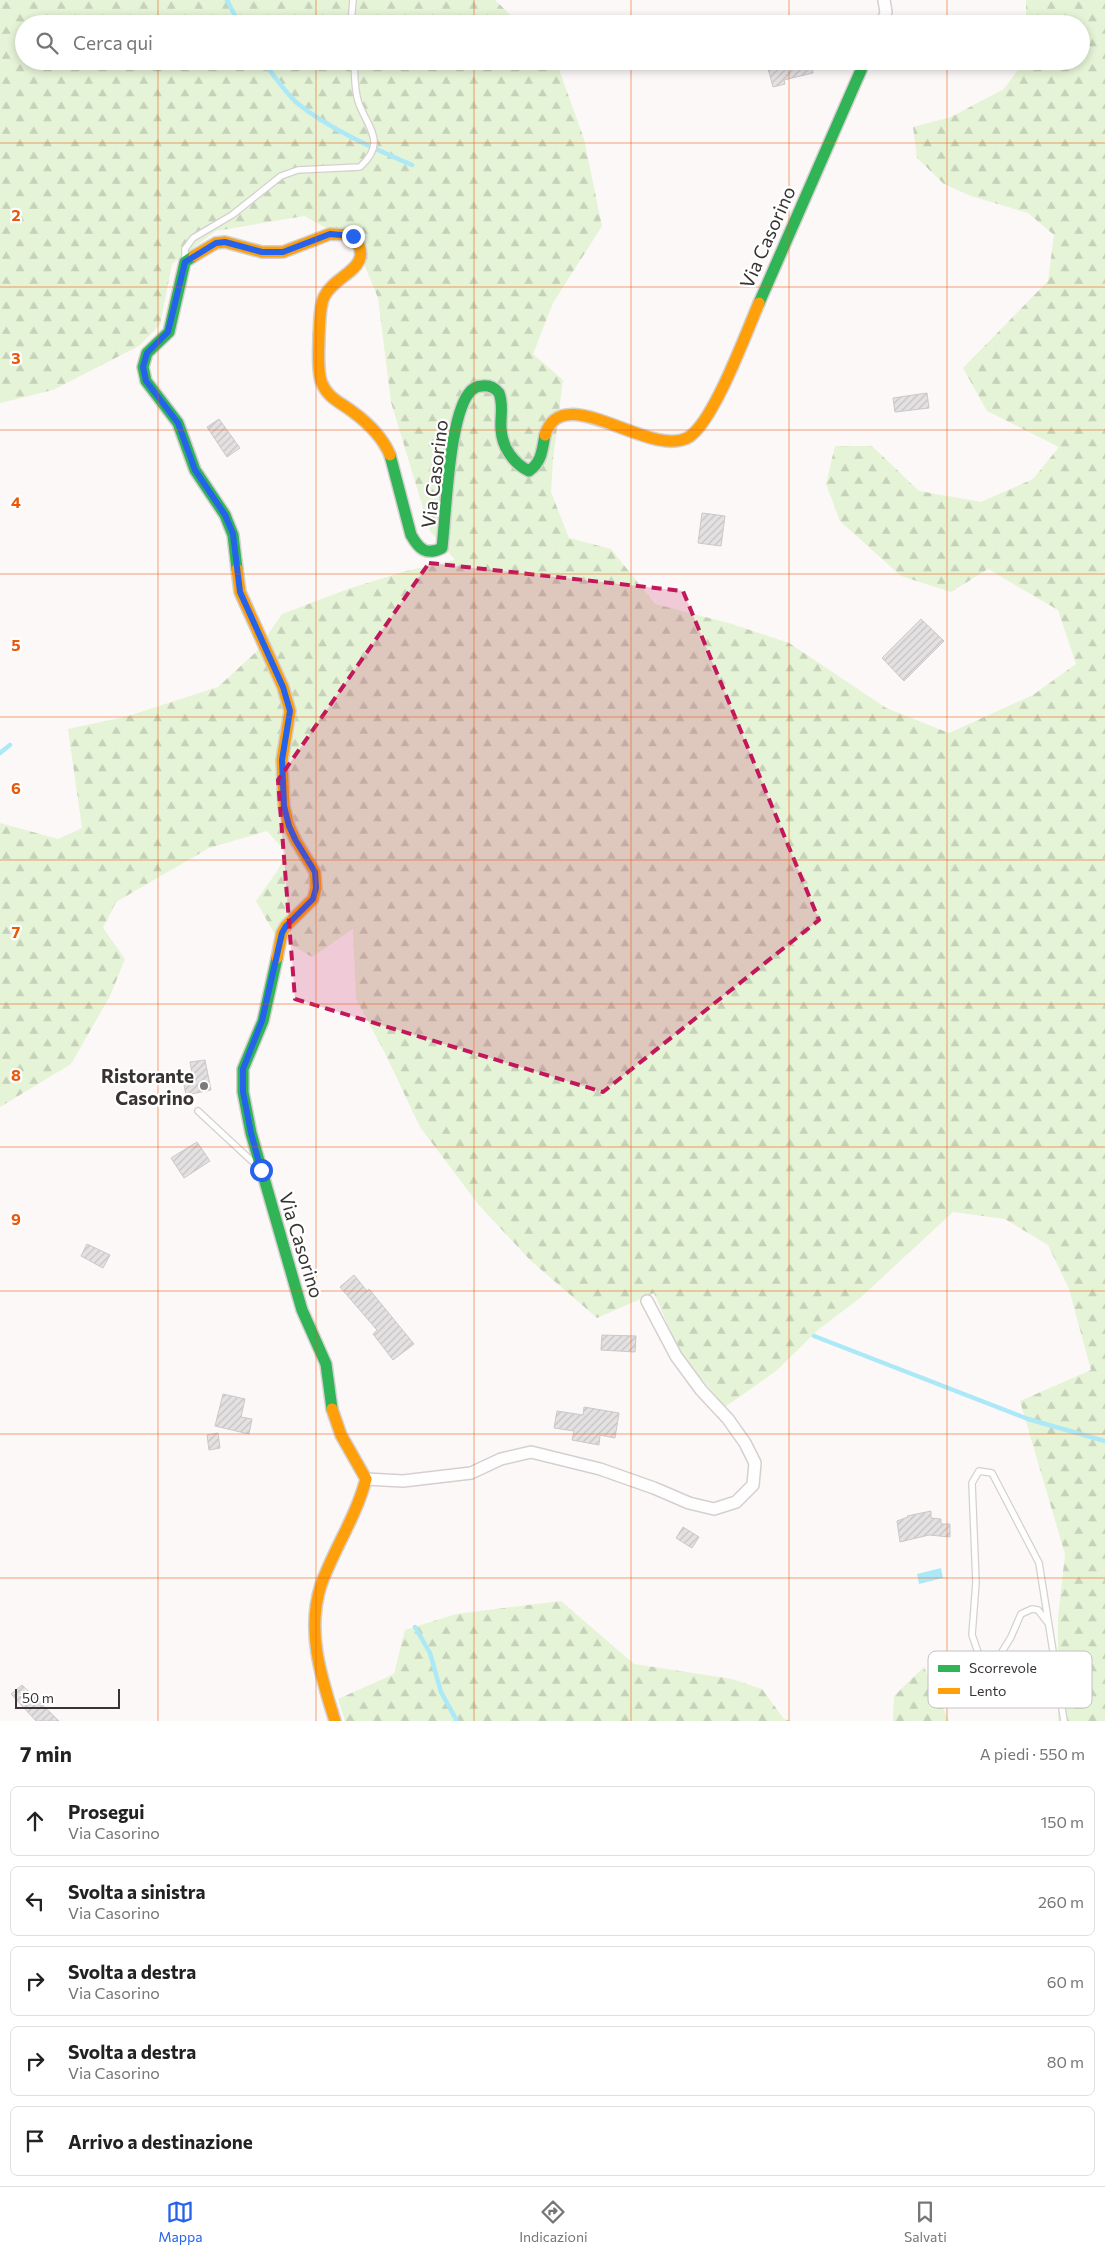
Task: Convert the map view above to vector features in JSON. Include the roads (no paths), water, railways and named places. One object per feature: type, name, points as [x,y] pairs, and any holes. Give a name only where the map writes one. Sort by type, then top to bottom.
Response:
[{"type":"street","points":[[884,0],[885,15]]},
{"type":"street","name":"Via Casorino","points":[[366,1479],[341,1435],[333,1416],[326,1364],[302,1310],[261,1170],[244,1100],[243,1069],[262,1021],[282,933],[286,926],[313,899],[316,888],[315,872],[296,841],[289,826],[284,806],[282,760],[290,711],[283,687],[240,592],[233,534],[225,515],[195,470],[178,423],[146,381],[143,367],[147,353],[168,332],[185,262],[216,243],[225,242],[262,252],[283,252],[330,234],[353,236],[360,242],[362,253],[355,269],[331,286],[324,298],[318,369],[322,384],[330,396],[369,425],[382,441],[389,454],[408,529],[416,545],[424,551],[432,552],[442,548],[444,514],[459,414],[465,397],[472,390],[480,386],[490,386],[497,390],[502,397],[502,431],[506,446],[514,462],[521,468],[529,471],[536,469],[540,463],[546,429],[554,418],[568,414],[598,419],[642,436],[666,441],[686,439],[697,431],[707,417],[725,380],[860,70]]},
{"type":"street","points":[[335,1721],[315,1647],[316,1613],[321,1586],[342,1542],[366,1479],[402,1481],[471,1473],[502,1460],[530,1452],[600,1469],[654,1488],[689,1504],[714,1509],[736,1502],[752,1485],[755,1463],[745,1443],[728,1419],[701,1390],[676,1356],[647,1301]]},
{"type":"lane","points":[[352,15],[353,0]]},
{"type":"lane","points":[[185,262],[186,250],[192,238],[232,215],[281,176],[298,170],[360,167],[369,158],[375,148],[374,136],[359,103],[355,70]]},
{"type":"lane","points":[[198,1110],[261,1170]]},
{"type":"lane","points":[[978,1651],[972,1635],[976,1582],[972,1483],[979,1471],[992,1473],[1039,1563],[1053,1651]]},
{"type":"lane","points":[[1002,1651],[1021,1614],[1032,1609],[1038,1610],[1048,1623]]},
{"type":"lane","points":[[1062,1708],[1064,1721]]},
{"type":"water","points":[[941,1568],[943,1578],[919,1584],[917,1574]]},
{"type":"waterway","points":[[227,0],[234,15]]},
{"type":"waterway","points":[[270,70],[297,103],[323,121],[353,138],[412,165]]},
{"type":"waterway","points":[[0,753],[10,745]]},
{"type":"waterway","points":[[814,1336],[1028,1419],[1105,1441]]},
{"type":"waterway","points":[[415,1627],[430,1653],[441,1692],[457,1721]]},
{"type":"place","name":"Ristorante Casorino","points":[[204,1086]]}]
